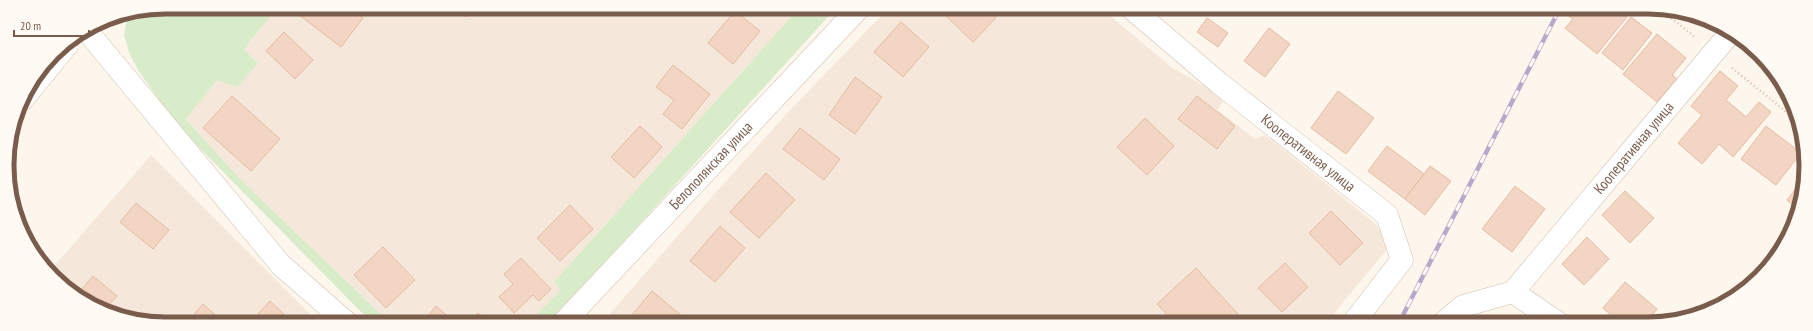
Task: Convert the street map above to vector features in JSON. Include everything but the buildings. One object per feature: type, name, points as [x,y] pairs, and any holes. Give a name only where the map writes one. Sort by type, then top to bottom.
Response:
[{"type":"street","name":"Белополянская улица","points":[[569,317],[853,14]]},
{"type":"street","name":"Кооперативная улица","points":[[1138,14],[1219,83],[1387,215],[1402,260],[1357,317]]},
{"type":"street","points":[[90,34],[281,265],[340,317]]},
{"type":"street","name":"Кооперативная улица","points":[[1513,292],[1727,37]]},
{"type":"street","points":[[1450,317],[1463,306],[1513,292],[1550,317]]},
{"type":"shaded area","points":[[272,14],[794,14],[554,282],[561,290],[534,317],[384,317],[240,179],[186,119],[217,80],[258,63],[244,49]]},
{"type":"shaded area","points":[[883,14],[1108,14],[1171,67],[1220,95],[1224,100],[1218,110],[1255,139],[1265,135],[1377,225],[1388,248],[1331,317],[607,317],[792,108]]},
{"type":"shaded area","points":[[151,155],[313,317],[146,316],[117,309],[90,297],[73,286],[53,267]]},
{"type":"green space","points":[[272,14],[244,49],[258,63],[238,87],[217,80],[186,119],[240,179],[384,317],[366,317],[175,123],[138,70],[130,55],[124,35],[127,19],[146,15]]},
{"type":"green space","points":[[794,14],[831,14],[606,261],[553,317],[534,317],[561,290],[554,282]]},
{"type":"railway","points":[[1402,317],[1557,14]]}]
